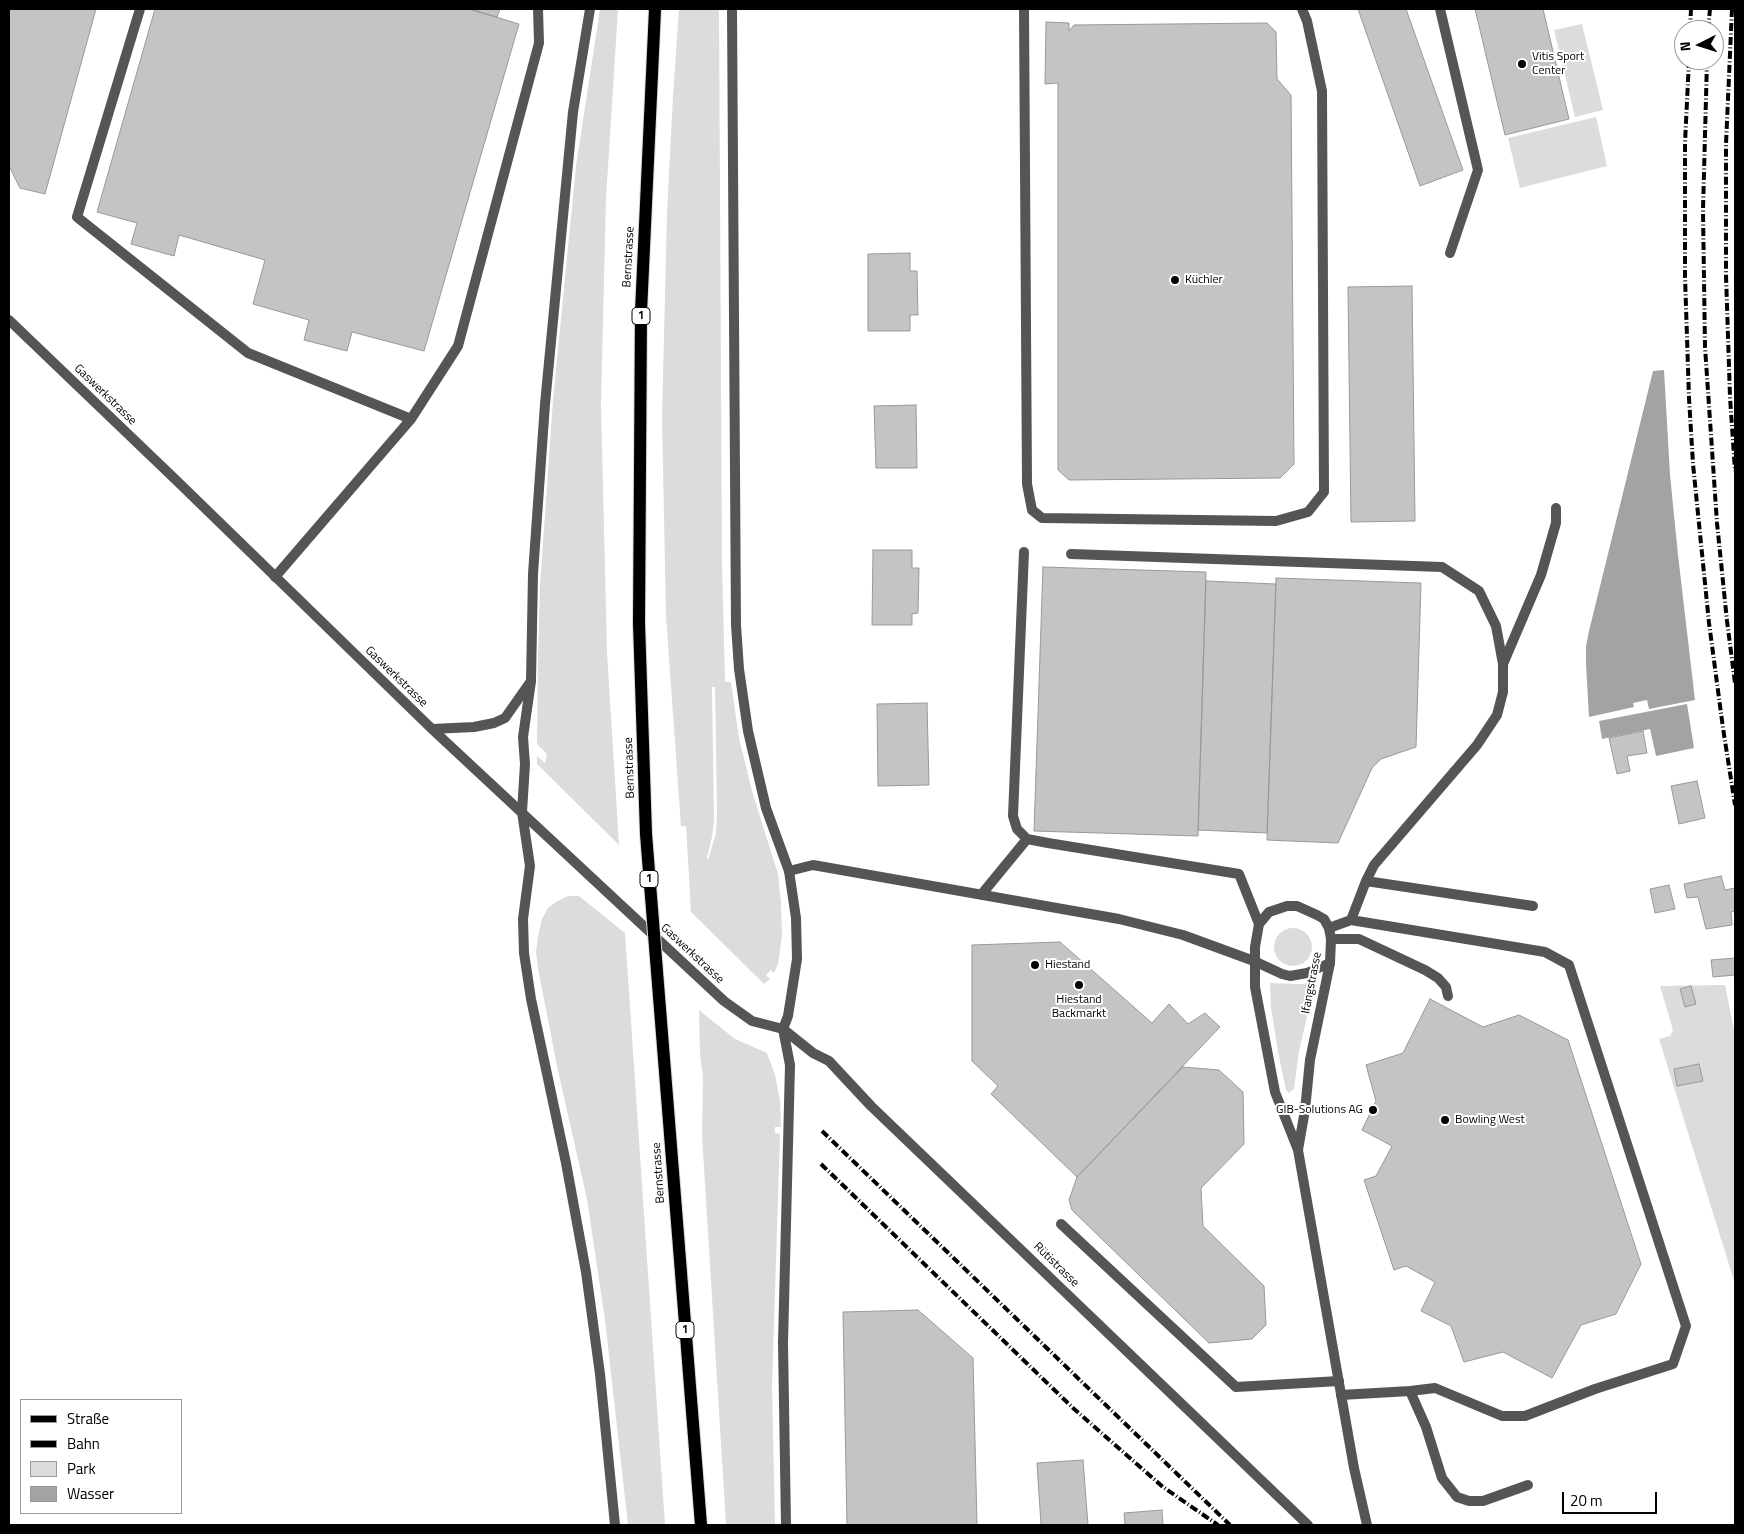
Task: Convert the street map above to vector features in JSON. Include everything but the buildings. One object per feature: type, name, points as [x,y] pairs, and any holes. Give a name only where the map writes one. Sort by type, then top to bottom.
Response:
[{"type":"main road","name":"Bernstrasse","points":[[655,9],[641,312],[640,623],[646,834],[700,1525]]},
{"type":"street","points":[[140,9],[77,217],[248,353],[411,419]]},
{"type":"street","points":[[274,577],[411,419],[458,346],[539,43],[538,9]]},
{"type":"street","points":[[590,9],[573,112],[544,404],[533,574],[531,681],[523,736],[525,764],[522,812],[530,866],[523,918],[524,953],[531,999],[566,1163],[586,1272],[600,1374],[615,1525]]},
{"type":"street","points":[[732,9],[736,625],[738,660],[748,731],[766,808],[789,871],[796,918],[796,959],[788,1016],[782,1029],[790,1065],[783,1343],[786,1525]]},
{"type":"street","points":[[1024,9],[1027,484],[1032,510],[1042,518],[1266,520],[1276,520],[1308,512],[1324,492],[1322,90],[1308,20],[1302,9]]},
{"type":"street","points":[[1440,9],[1478,170],[1450,254]]},
{"type":"street","name":"Gaswerkstrasse","points":[[9,320],[432,729],[724,1001],[752,1021],[782,1029]]},
{"type":"street","points":[[1503,664],[1541,575],[1556,524],[1556,508]]},
{"type":"street","points":[[1024,552],[1014,816],[1017,829],[1027,839],[1238,874],[1259,924],[1269,912],[1288,906],[1297,906],[1317,914],[1324,919],[1329,928],[1351,920],[1545,952],[1569,965],[1686,1326],[1673,1364],[1595,1389],[1525,1416],[1502,1416],[1435,1388],[1341,1395]]},
{"type":"street","points":[[1071,554],[1442,567],[1479,591],[1496,626],[1503,664],[1503,692],[1497,715],[1478,746],[1378,860],[1366,881],[1351,920]]},
{"type":"street","points":[[432,729],[479,726],[494,723],[505,718],[531,681]]},
{"type":"street","points":[[981,895],[1027,839]]},
{"type":"street","points":[[789,871],[813,865],[1119,919],[1184,935],[1254,961],[1282,974],[1295,976],[1330,963]]},
{"type":"street","points":[[1366,881],[1533,906]]},
{"type":"street","name":"Ifangstrasse","points":[[1259,924],[1254,961],[1257,1002],[1275,1092],[1298,1150],[1338,1381]]},
{"type":"street","name":"Ifangstrasse","points":[[1298,1150],[1305,1110],[1310,1060],[1330,963],[1331,939],[1329,928]]},
{"type":"street","points":[[1331,939],[1359,939],[1416,966],[1438,978],[1446,987],[1448,996]]},
{"type":"street","name":"Rütistrasse","points":[[782,1029],[813,1052],[829,1060],[871,1106],[1308,1525]]},
{"type":"street","points":[[1061,1224],[1236,1387],[1338,1381],[1367,1525]]},
{"type":"street","points":[[1410,1391],[1426,1427],[1442,1478],[1457,1498],[1469,1501],[1483,1501],[1528,1486]]},
{"type":"green space","points":[[600,9],[618,9],[606,198],[601,405],[607,653],[619,845],[537,764],[537,756],[545,763],[547,754],[537,744],[538,654],[540,586],[553,400],[576,166]]},
{"type":"green space","points":[[679,9],[719,9],[722,564],[725,682],[731,682],[739,738],[752,791],[778,874],[782,935],[778,964],[774,973],[771,970],[766,975],[770,979],[764,984],[691,912],[686,826],[681,826],[666,616],[662,417],[667,213]],"holes":[[[712,687],[715,687],[717,813],[716,833],[708,860],[714,821]]]},
{"type":"green space","points":[[1582,24],[1603,110],[1575,117],[1554,30]]},
{"type":"green space","points":[[1596,117],[1607,166],[1520,188],[1508,138]]},
{"type":"green space","points":[[568,896],[579,896],[625,933],[665,1525],[628,1525],[605,1320],[587,1199],[558,1071],[539,974],[536,953],[542,919],[548,908]]},
{"type":"green space","points":[[1293,928],[1307,933],[1312,947],[1307,961],[1293,966],[1279,961],[1274,947],[1279,933]]},
{"type":"green space","points":[[1312,980],[1311,1000],[1299,1051],[1294,1089],[1289,1093],[1286,1090],[1279,1057],[1271,1008],[1270,983],[1304,984]]},
{"type":"green space","points":[[1725,985],[1735,1035],[1735,1284],[1659,1039],[1670,1036],[1673,1030],[1660,986]]},
{"type":"green space","points":[[699,1010],[735,1039],[767,1053],[775,1075],[780,1100],[781,1127],[775,1127],[775,1133],[780,1134],[772,1385],[775,1525],[726,1525],[702,1135],[703,1076],[700,1055]]},
{"type":"water","points":[[1664,370],[1670,475],[1695,700],[1649,709],[1647,700],[1633,703],[1634,707],[1589,717],[1586,646],[1589,631],[1653,371]]},
{"type":"water","points":[[1687,704],[1694,748],[1656,756],[1650,729],[1602,739],[1599,721]]},
{"type":"railway","points":[[1690,20],[1691,9]]},
{"type":"railway","points":[[1709,20],[1710,9]]},
{"type":"railway","points":[[1732,9],[1726,144],[1726,275],[1730,397],[1735,471]]},
{"type":"railway","points":[[1689,70],[1685,143],[1685,276],[1693,464],[1709,623],[1735,805]]},
{"type":"railway","points":[[1707,70],[1703,210],[1705,347],[1717,523],[1735,683]]},
{"type":"railway","points":[[822,1131],[1230,1525]]},
{"type":"railway","points":[[821,1164],[1073,1408],[1163,1487],[1218,1525]]},
{"type":"place","name":"Vitis Sport Center","points":[[1522,64]]},
{"type":"place","name":"Küchler","points":[[1175,280]]},
{"type":"place","name":"Hiestand","points":[[1035,965]]},
{"type":"place","name":"Hiestand Backmarkt","points":[[1079,985]]},
{"type":"place","name":"GIB-Solutions AG","points":[[1373,1110]]},
{"type":"place","name":"Bowling West","points":[[1445,1120]]}]
